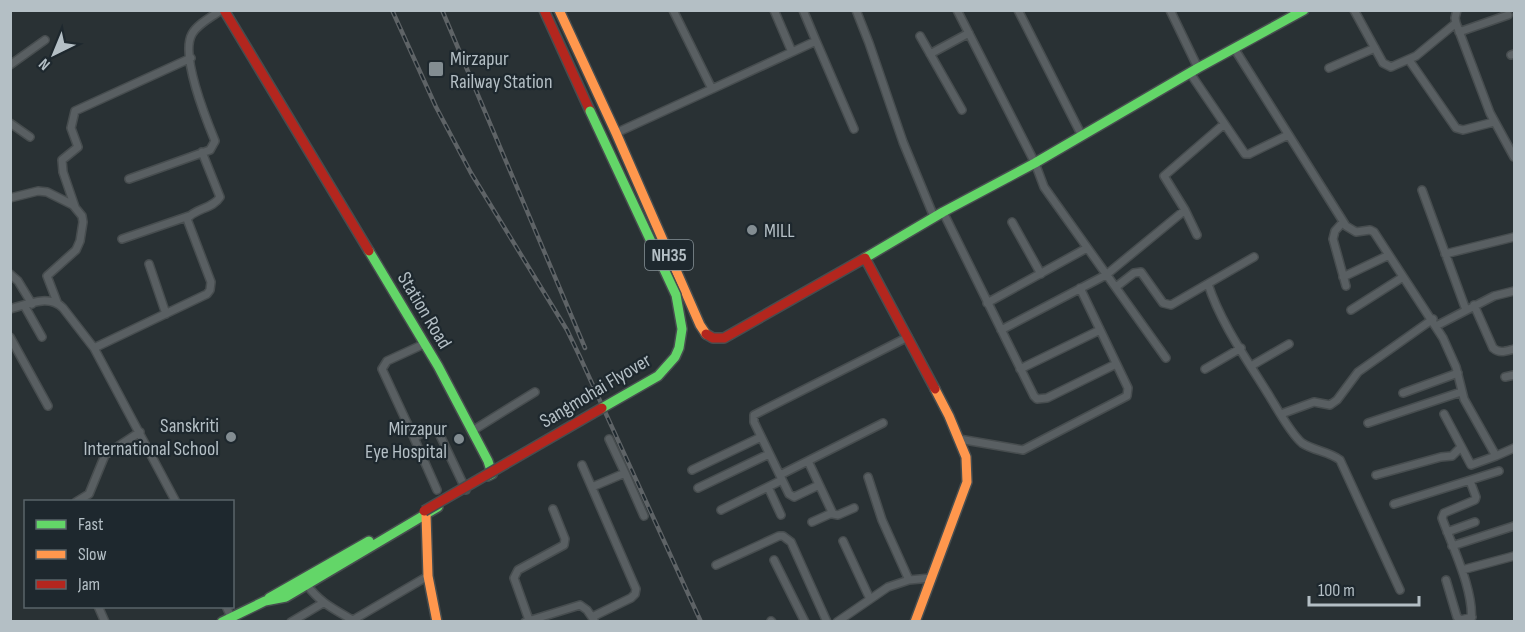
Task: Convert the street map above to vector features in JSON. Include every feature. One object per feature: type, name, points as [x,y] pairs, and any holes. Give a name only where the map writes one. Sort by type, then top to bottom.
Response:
[{"type":"main road","name":"Station Road","points":[[223,10],[424,344],[472,431],[492,474],[425,513]]},
{"type":"main road","name":"Sangmohai Flyover","points":[[265,601],[425,513],[657,376],[669,366],[676,354],[683,336],[676,295],[544,10]]},
{"type":"main road","name":"NH35","points":[[559,10],[616,133],[700,326],[708,337],[724,338],[865,258]]},
{"type":"main road","points":[[915,621],[967,482],[966,457],[908,337],[865,258],[1304,10]]},
{"type":"main road","points":[[227,619],[265,601],[286,597],[425,513],[428,576],[437,621]]},
{"type":"street","points":[[129,180],[210,150],[216,141],[200,105],[189,49],[192,34],[196,28],[223,10]]},
{"type":"street","points":[[673,10],[712,89]]},
{"type":"street","points":[[774,10],[792,52]]},
{"type":"street","points":[[803,10],[854,129]]},
{"type":"street","points":[[856,10],[903,142],[938,215],[987,303],[1034,396],[1042,400],[1116,364]]},
{"type":"street","points":[[957,10],[1035,163],[1044,187],[1166,358]]},
{"type":"street","points":[[1018,10],[1082,136]]},
{"type":"street","points":[[1170,10],[1194,71],[1223,125],[1245,154],[1288,135]]},
{"type":"street","points":[[1354,10],[1383,63],[1391,67],[1409,60],[1456,23]]},
{"type":"street","points":[[1457,10],[1456,23],[1494,122],[1515,157]]},
{"type":"street","points":[[1459,32],[1508,15]]},
{"type":"street","points":[[930,54],[969,33]]},
{"type":"street","points":[[920,36],[962,110]]},
{"type":"street","points":[[10,65],[45,40]]},
{"type":"street","points":[[616,133],[816,41]]},
{"type":"street","points":[[1234,48],[1344,222],[1351,231],[1370,230],[1374,232],[1434,322],[1458,373],[1461,392],[1496,456]]},
{"type":"street","points":[[1329,68],[1375,48]]},
{"type":"street","points":[[175,500],[94,348],[57,302],[47,276],[76,250],[84,222],[75,207],[63,172],[62,160],[78,147],[71,128],[75,111],[190,58]]},
{"type":"street","points":[[1409,60],[1456,128],[1463,130],[1494,122]]},
{"type":"street","points":[[10,123],[30,137]]},
{"type":"street","points":[[1197,235],[1164,176],[1223,125]]},
{"type":"street","points":[[1506,143],[1515,140]]},
{"type":"street","points":[[122,239],[189,216],[216,202],[220,197],[202,153]]},
{"type":"street","points":[[1422,190],[1466,310]]},
{"type":"street","points":[[10,198],[42,191],[75,207]]},
{"type":"street","points":[[1001,330],[1106,274],[1185,210]]},
{"type":"street","points":[[94,348],[207,294],[211,286],[208,272],[188,223],[189,216]]},
{"type":"street","points":[[1012,222],[1041,274]]},
{"type":"street","points":[[1344,222],[1335,231],[1333,238],[1346,286]]},
{"type":"street","points":[[1445,254],[1515,237]]},
{"type":"street","points":[[987,303],[1087,248]]},
{"type":"street","points":[[1343,277],[1389,255]]},
{"type":"street","points":[[1116,287],[1134,273],[1141,272],[1167,306],[1175,304],[1254,257]]},
{"type":"street","points":[[149,264],[166,314]]},
{"type":"street","points":[[10,274],[18,281],[42,337]]},
{"type":"street","points":[[1351,309],[1403,276]]},
{"type":"street","points":[[1208,284],[1213,300],[1251,366],[1302,443],[1327,451],[1340,460],[1400,590]]},
{"type":"street","points":[[959,439],[1023,450],[1127,396],[1128,388],[1080,288]]},
{"type":"street","points":[[1281,414],[1314,402],[1330,405],[1337,400],[1358,372],[1434,322],[1494,296],[1515,291]]},
{"type":"street","points":[[10,309],[50,300],[57,302]]},
{"type":"street","points":[[1474,305],[1493,348],[1497,352],[1515,350]]},
{"type":"street","points":[[1020,369],[1100,330]]},
{"type":"street","points":[[10,337],[48,406]]},
{"type":"street","points":[[819,485],[791,496],[753,418],[757,413],[908,337]]},
{"type":"street","points":[[424,344],[387,361],[382,366],[437,490]]},
{"type":"street","points":[[1251,366],[1289,344]]},
{"type":"street","points":[[1205,369],[1241,348]]},
{"type":"street","points":[[1403,393],[1458,373]]},
{"type":"street","points":[[1505,377],[1515,375]]},
{"type":"street","points":[[472,431],[535,392]]},
{"type":"street","points":[[1368,423],[1461,392]]},
{"type":"street","points":[[1444,414],[1471,465],[1473,480],[1475,500],[1442,515],[1472,609],[1471,619],[1461,620],[1456,617],[1446,580]]},
{"type":"street","points":[[721,510],[768,487],[808,460],[883,423]]},
{"type":"street","points":[[414,438],[430,428],[436,429],[466,490]]},
{"type":"street","points":[[78,500],[89,494],[105,455],[140,432]]},
{"type":"street","points":[[692,470],[761,437]]},
{"type":"street","points":[[609,439],[644,516]]},
{"type":"street","points":[[1376,475],[1452,456],[1461,447]]},
{"type":"street","points":[[1471,465],[1515,448]]},
{"type":"street","points":[[698,488],[769,454]]},
{"type":"street","points":[[808,460],[832,513]]},
{"type":"street","points":[[553,509],[565,538],[564,545],[514,573],[514,582],[527,621],[580,605],[593,619],[631,598],[636,589],[582,465]]},
{"type":"street","points":[[1394,504],[1499,471]]},
{"type":"street","points":[[592,487],[625,473]]},
{"type":"street","points":[[868,477],[882,520],[909,580]]},
{"type":"street","points":[[768,487],[782,516]]},
{"type":"street","points":[[812,522],[832,513],[838,515],[854,508]]},
{"type":"street","points":[[1447,532],[1475,522]]},
{"type":"street","points":[[1452,546],[1515,526]]},
{"type":"street","points":[[716,565],[779,536],[787,538],[791,542],[827,621]]},
{"type":"street","points":[[843,541],[870,599]]},
{"type":"street","points":[[1461,570],[1515,556]]},
{"type":"street","points":[[774,560],[805,621]]},
{"type":"street","points":[[307,585],[323,603],[354,620],[428,576]]},
{"type":"street","points":[[837,621],[888,587],[909,580],[931,578]]},
{"type":"street","points":[[291,621],[323,603]]},
{"type":"railway","points":[[392,10],[436,107],[471,173],[567,330],[701,622]]},
{"type":"railway","points":[[442,10],[585,348]]},
{"type":"traffic: fast","points":[[865,258],[1304,10]]},
{"type":"traffic: fast","points":[[590,111],[676,295],[682,329],[675,357],[658,376],[602,408]]},
{"type":"traffic: fast","points":[[369,251],[438,366],[488,461],[492,474],[488,476]]},
{"type":"traffic: fast","points":[[222,622],[265,601],[286,597],[438,507]]},
{"type":"traffic: fast","points":[[269,598],[369,541]]},
{"type":"traffic: slow","points":[[559,10],[706,334]]},
{"type":"traffic: slow","points":[[915,622],[967,482],[966,457],[935,389]]},
{"type":"traffic: slow","points":[[426,515],[428,576],[437,622]]},
{"type":"traffic: jam","points":[[224,10],[369,251]]},
{"type":"traffic: jam","points":[[544,10],[590,111]]},
{"type":"traffic: jam","points":[[706,334],[713,338],[724,338],[865,258],[935,389]]},
{"type":"traffic: jam","points":[[424,511],[602,408]]},
{"type":"place","name":"Mirzapur Railway Station","points":[[436,69]]},
{"type":"place","name":"MILL","points":[[752,230]]},
{"type":"place","name":"Sanskriti International School","points":[[231,437]]},
{"type":"place","name":"Mirzapur Eye Hospital","points":[[459,439]]}]
